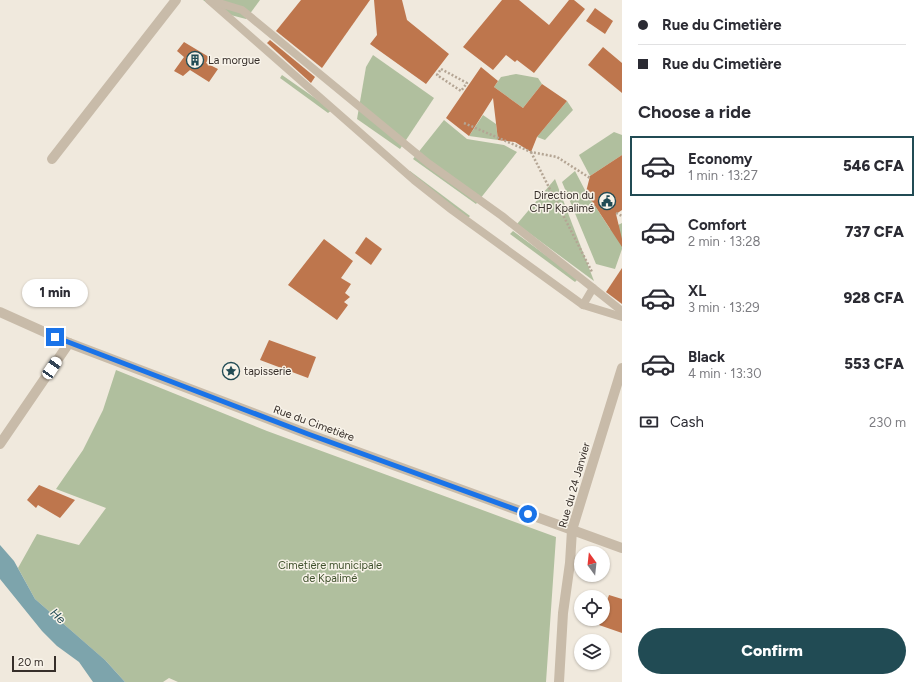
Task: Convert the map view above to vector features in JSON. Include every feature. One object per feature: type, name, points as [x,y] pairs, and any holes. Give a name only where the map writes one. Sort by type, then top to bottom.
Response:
[{"type":"street","points":[[52,159],[176,0]]},
{"type":"street","name":"Rue du Cimetière","points":[[0,312],[69,343],[308,434],[622,548]]},
{"type":"street","points":[[0,444],[69,343]]},
{"type":"street","name":"Rue du 24 Janvier","points":[[559,682],[563,613],[570,564],[572,530],[622,368]]},
{"type":"lane","points":[[209,0],[242,10],[428,163],[502,216],[622,311]]},
{"type":"lane","points":[[209,0],[414,180],[583,305],[622,317]]},
{"type":"lane","points":[[583,305],[593,288]]},
{"type":"path","points":[[441,69],[467,83],[461,91],[437,75],[441,69]]},
{"type":"path","points":[[464,123],[531,152],[557,156],[590,178]]},
{"type":"path","points":[[531,152],[595,278]]},
{"type":"path","points":[[616,213],[622,216]]},
{"type":"green space","points":[[203,0],[260,0],[246,19],[219,12]]},
{"type":"green space","points":[[373,55],[434,98],[400,149],[357,119],[366,67]]},
{"type":"green space","points":[[516,74],[538,78],[542,84],[523,108],[494,87],[501,77]]},
{"type":"green space","points":[[282,75],[332,110],[328,113],[280,78]]},
{"type":"green space","points":[[567,101],[573,110],[545,140],[537,137]]},
{"type":"green space","points":[[483,115],[496,124],[498,140],[469,136]]},
{"type":"green space","points":[[444,120],[467,139],[504,145],[517,152],[476,204],[413,159]]},
{"type":"green space","points":[[614,132],[622,135],[622,155],[590,176],[579,155]]},
{"type":"green space","points":[[410,171],[470,216],[467,219],[407,174]]},
{"type":"green space","points":[[575,171],[586,192],[610,229],[622,223],[622,249],[615,269],[596,264],[562,182]]},
{"type":"green space","points":[[555,179],[594,281],[517,224]]},
{"type":"green space","points":[[513,231],[578,279],[575,282],[510,234]]},
{"type":"green space","name":"Cimetière municipale de Kpalimé","points":[[116,370],[267,431],[556,537],[546,682],[178,682],[169,678],[163,682],[125,682],[106,661],[35,599],[18,568],[37,534],[79,545],[106,508],[56,489],[83,450],[103,410]]},
{"type":"water","points":[[0,545],[14,561],[35,599],[105,660],[125,682],[93,682],[79,662],[57,646],[42,631],[0,579]]},
{"type":"building","points":[[301,0],[370,0],[322,68],[276,31]]},
{"type":"building","points":[[374,0],[402,0],[407,20],[449,54],[426,84],[370,44],[377,35]]},
{"type":"building","points":[[502,0],[519,0],[549,25],[569,0],[574,0],[585,9],[534,73],[517,60],[515,62],[506,55],[493,70],[463,47]]},
{"type":"building","points":[[595,8],[613,21],[605,34],[586,21]]},
{"type":"building","points":[[270,40],[315,77],[311,83],[267,43]]},
{"type":"building","name":"La morgue","points":[[184,42],[209,57],[206,63],[218,69],[209,82],[190,70],[183,76],[174,71],[184,57],[177,51]]},
{"type":"building","points":[[603,47],[622,63],[622,93],[588,65]]},
{"type":"building","points":[[481,67],[498,81],[494,87],[523,108],[542,84],[567,101],[537,137],[531,152],[515,142],[498,140],[493,98],[469,136],[446,118]]},
{"type":"building","name":"Direction du CHP Kpalimé","points":[[622,155],[622,210],[616,214],[622,239],[622,247],[586,192],[590,176]]},
{"type":"building","points":[[366,237],[382,249],[371,265],[355,253]]},
{"type":"building","points":[[324,239],[353,261],[341,278],[351,284],[345,293],[350,297],[344,302],[348,305],[337,320],[288,285]]},
{"type":"building","points":[[622,268],[622,304],[606,292]]},
{"type":"building","points":[[269,340],[316,357],[308,378],[260,360]]},
{"type":"building","points":[[39,485],[75,500],[60,518],[38,505],[36,508],[27,500]]},
{"type":"building","points":[[610,595],[622,599],[622,633],[602,626],[610,626]]},
{"type":"place","name":"La morgue","points":[[195,60]]},
{"type":"place","name":"Direction du CHP Kpalimé","points":[[607,201]]},
{"type":"place","name":"tapisserie","points":[[231,371]]},
{"type":"route","points":[[55,337],[308,434],[528,514]]},
{"type":"water label","name":"He","points":[[58,616]]}]
